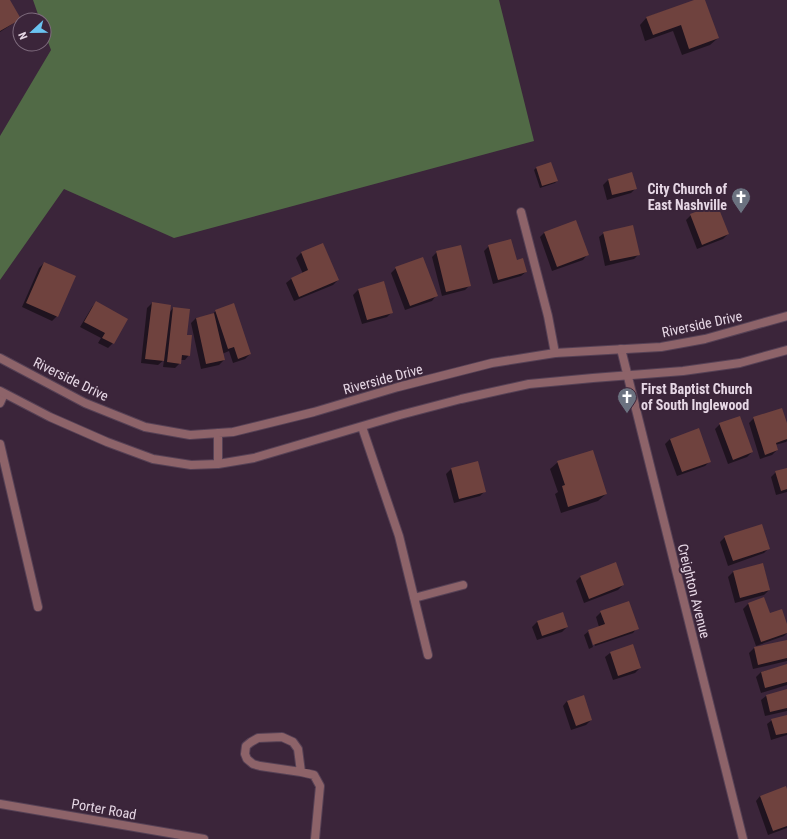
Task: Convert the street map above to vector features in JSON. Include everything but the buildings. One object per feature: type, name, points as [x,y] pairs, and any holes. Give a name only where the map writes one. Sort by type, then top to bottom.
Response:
[{"type":"street","points":[[522,212],[548,316],[555,353]]},
{"type":"street","name":"Riverside Drive","points":[[0,358],[85,403],[145,427],[190,435],[233,432],[248,429],[314,412],[398,387],[492,364],[555,353],[661,347],[705,339],[787,316]]},
{"type":"street","name":"Creighton Avenue","points":[[621,350],[743,839]]},
{"type":"street","points":[[0,403],[2,392],[50,417],[100,439],[153,459],[191,465],[218,464],[254,458],[400,415],[461,399],[529,384],[683,371],[740,363],[787,350]]},
{"type":"street","points":[[362,427],[399,536],[428,655]]},
{"type":"street","points":[[218,433],[218,464]]},
{"type":"street","points":[[0,444],[38,607]]},
{"type":"street","points":[[414,598],[464,585]]},
{"type":"street","points":[[302,772],[298,749],[293,742],[282,737],[258,738],[246,746],[245,754],[247,759],[253,764],[314,775],[320,786],[315,839]]},
{"type":"street","name":"Porter Road","points":[[0,804],[204,839]]},
{"type":"green space","points":[[33,0],[499,0],[534,141],[174,238],[64,189],[0,280],[0,136],[50,52],[52,52],[52,12],[37,12]]},
{"type":"place","name":"City Church of East Nashville","points":[[741,214]]},
{"type":"place","name":"First Baptist Church of South Inglewood","points":[[627,414]]}]
